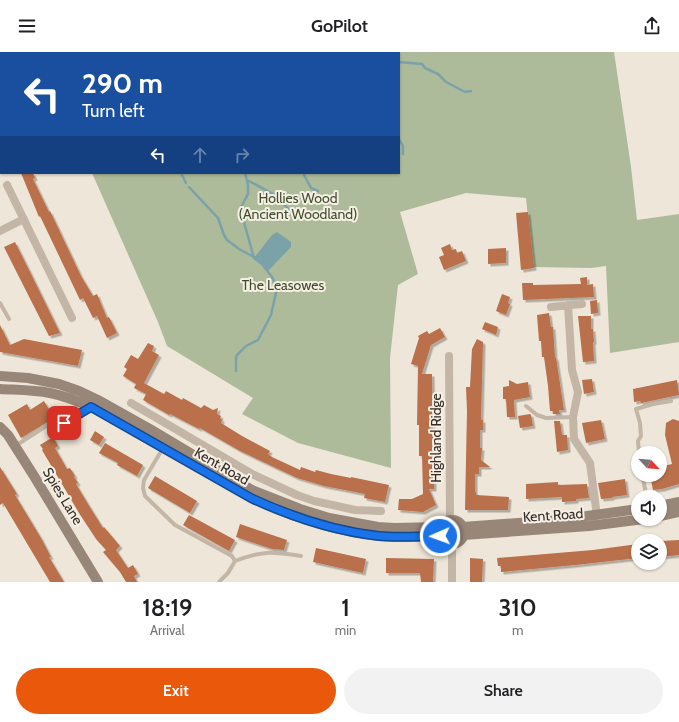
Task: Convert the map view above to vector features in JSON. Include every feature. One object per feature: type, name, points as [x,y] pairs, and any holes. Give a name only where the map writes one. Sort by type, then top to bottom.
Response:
[{"type":"main road","name":"Kent Road","points":[[0,376],[28,378],[58,384],[79,391],[113,408],[252,490],[279,502],[310,513],[362,525],[440,531]]},
{"type":"main road","name":"Kent Road","points":[[0,389],[51,393],[76,400],[91,407],[251,498],[298,518],[326,527],[380,536],[440,531]]},
{"type":"main road","name":"Spies Lane","points":[[0,427],[8,435],[15,446],[98,582]]},
{"type":"main road","points":[[667,505],[679,502]]},
{"type":"main road","name":"Kent Road","points":[[463,531],[597,516],[631,510]]},
{"type":"main road","points":[[667,515],[679,512]]},
{"type":"main road","points":[[450,520],[458,521],[463,531],[460,540],[452,544],[447,543],[440,531],[444,522],[450,520]]},
{"type":"main road","name":"Kent Road","points":[[463,531],[589,526],[631,521]]},
{"type":"street","points":[[7,185],[72,318]]},
{"type":"street","points":[[0,231],[24,219]]},
{"type":"street","points":[[551,307],[582,304]]},
{"type":"street","points":[[568,305],[572,370],[578,392],[573,417],[574,439],[590,463],[597,516]]},
{"type":"street","name":"Highland Ridge","points":[[449,356],[450,520]]},
{"type":"street","name":"Kent Road","points":[[131,404],[254,475],[314,501],[355,510],[381,512]]},
{"type":"street","points":[[310,513],[314,501]]},
{"type":"street","points":[[452,544],[452,582]]},
{"type":"lane","points":[[0,303],[9,319]]},
{"type":"lane","points":[[638,446],[638,441],[641,436],[640,423],[636,409],[652,404],[671,401]]},
{"type":"lane","points":[[526,406],[537,414],[546,418],[573,417]]},
{"type":"lane","points":[[15,446],[48,425],[64,423],[91,407]]},
{"type":"lane","points":[[163,448],[144,480],[143,488],[146,496],[175,525],[232,556],[235,560]]},
{"type":"lane","points":[[218,582],[228,573],[235,560],[258,553],[271,552],[301,556]]},
{"type":"green space","name":"The Leasowes","points":[[400,52],[614,52],[631,167],[637,220],[679,214],[679,342],[610,353],[606,266],[591,268],[533,267],[526,198],[466,193],[400,212],[418,274],[398,285],[390,358],[391,468],[298,443],[242,414],[253,398],[167,346],[158,322],[92,174],[400,174]]},
{"type":"water","points":[[277,232],[291,242],[291,247],[268,271],[254,258],[272,235]]},
{"type":"building","points":[[21,174],[33,174],[35,178],[33,179],[81,276],[93,296],[97,294],[107,318],[109,317],[117,333],[107,338],[97,316],[93,318],[83,298],[80,300],[40,216],[39,217]]},
{"type":"building","points":[[528,212],[534,268],[521,270],[516,213]]},
{"type":"building","points":[[15,242],[60,333],[49,336],[4,247]]},
{"type":"building","points":[[450,244],[452,250],[456,249],[457,253],[462,251],[466,261],[444,270],[439,257],[444,255],[441,248]]},
{"type":"building","points":[[506,248],[506,263],[488,264],[488,249]]},
{"type":"building","points":[[587,277],[587,285],[593,284],[594,297],[523,300],[522,283],[533,283],[533,285],[581,284],[580,278]]},
{"type":"building","points":[[502,294],[510,297],[508,303],[510,304],[506,315],[496,311]]},
{"type":"building","points":[[597,300],[598,313],[591,314],[590,301]]},
{"type":"building","points":[[549,313],[551,327],[553,327],[555,358],[556,357],[564,410],[559,410],[560,414],[553,414],[553,411],[550,411],[544,357],[542,357],[541,341],[539,341],[537,315]]},
{"type":"building","points":[[578,316],[591,316],[591,329],[593,329],[594,342],[594,361],[583,362]]},
{"type":"building","points":[[485,322],[498,327],[496,335],[482,329]]},
{"type":"building","points":[[0,325],[10,345],[24,339],[82,350],[78,366],[0,352]]},
{"type":"building","points":[[440,328],[445,337],[431,345],[422,374],[432,374],[434,489],[429,489],[436,505],[423,512],[398,510],[399,499],[412,499],[423,494],[422,456],[419,456],[419,425],[417,425],[418,366],[411,364],[419,338],[418,336],[427,331],[429,334]]},
{"type":"building","points":[[477,339],[483,342],[481,420],[483,420],[483,430],[480,430],[480,448],[482,448],[481,460],[490,467],[479,467],[479,474],[475,474],[475,492],[476,495],[509,497],[508,510],[465,510],[466,387],[470,387],[472,349]]},
{"type":"building","points":[[148,343],[154,346],[152,351],[159,355],[144,383],[164,394],[166,391],[201,408],[204,405],[213,410],[218,408],[217,414],[221,416],[221,423],[270,451],[268,454],[272,457],[300,470],[301,467],[315,472],[316,470],[389,485],[385,502],[364,498],[365,494],[324,486],[297,478],[240,451],[200,428],[199,429],[170,414],[169,415],[143,400],[146,394],[134,388],[136,384],[123,376],[127,369],[124,367],[131,355],[138,359]]},
{"type":"building","points":[[592,379],[594,392],[584,394],[582,380]]},
{"type":"building","points":[[509,380],[517,384],[528,382],[530,397],[514,400],[515,417],[507,417],[506,399],[503,399],[503,387],[509,386]]},
{"type":"building","points":[[677,380],[679,395],[641,403],[640,401],[634,402],[633,389]]},
{"type":"building","points":[[44,401],[54,418],[21,438],[8,415],[27,404],[30,410]]},
{"type":"building","points":[[530,414],[533,426],[520,428],[518,416]]},
{"type":"building","points":[[673,419],[679,421],[679,484],[653,490],[651,482],[667,482],[667,465],[672,464],[665,435],[666,423]]},
{"type":"building","points":[[601,420],[605,439],[586,443],[582,423]]},
{"type":"building","points":[[554,421],[560,421],[562,435],[567,435],[568,450],[557,452]]},
{"type":"building","points":[[95,431],[104,437],[99,445],[90,440]]},
{"type":"building","points":[[53,437],[58,446],[55,448],[67,469],[70,468],[75,476],[74,477],[78,483],[76,484],[88,504],[103,528],[104,527],[120,546],[116,550],[128,568],[133,565],[138,574],[134,576],[137,582],[126,582],[120,572],[103,552],[106,550],[96,539],[79,513],[42,450],[43,449],[40,445]]},
{"type":"building","points":[[105,443],[143,465],[137,476],[117,465],[118,463],[99,453]]},
{"type":"building","points":[[0,467],[17,494],[15,495],[41,538],[51,557],[49,557],[64,582],[50,582],[3,503],[0,505]]},
{"type":"building","points":[[155,476],[197,501],[190,513],[148,488]]},
{"type":"building","points":[[625,479],[627,495],[601,499],[598,483]]},
{"type":"building","points":[[558,482],[558,485],[587,484],[589,498],[562,502],[562,497],[526,499],[526,484]]},
{"type":"building","points":[[189,515],[235,540],[229,551],[183,525]]},
{"type":"building","points":[[240,524],[287,540],[284,550],[272,549],[236,537]]},
{"type":"building","points":[[679,540],[679,555],[667,556],[667,541]]},
{"type":"building","points":[[631,545],[631,559],[501,572],[501,566],[498,566],[497,558],[593,550]]},
{"type":"building","points":[[316,548],[366,559],[363,573],[313,562]]},
{"type":"building","points":[[386,558],[434,559],[433,582],[421,582],[420,573],[386,573]]},
{"type":"building","points":[[470,558],[483,559],[482,582],[470,582]]},
{"type":"waterway","points":[[400,62],[422,64],[425,68],[438,74],[446,82],[465,92],[471,91]]},
{"type":"waterway","points":[[400,141],[403,146],[403,154]]},
{"type":"waterway","points":[[182,174],[186,183]]},
{"type":"waterway","points":[[236,371],[237,355],[246,346],[258,340],[271,315],[277,288],[272,277],[262,264],[254,258],[242,215],[241,207],[248,194],[248,185],[245,174]]},
{"type":"waterway","points":[[304,174],[311,188],[318,191]]},
{"type":"waterway","points":[[247,180],[275,195],[294,215]]},
{"type":"waterway","points":[[189,187],[218,218],[227,240],[239,249],[254,257]]},
{"type":"route","points":[[64,423],[91,407],[251,498],[274,509],[326,527],[380,536],[440,536]]},
{"type":"park label","name":"Hollies Wood (Ancient Woodland)","points":[[298,206]]}]
